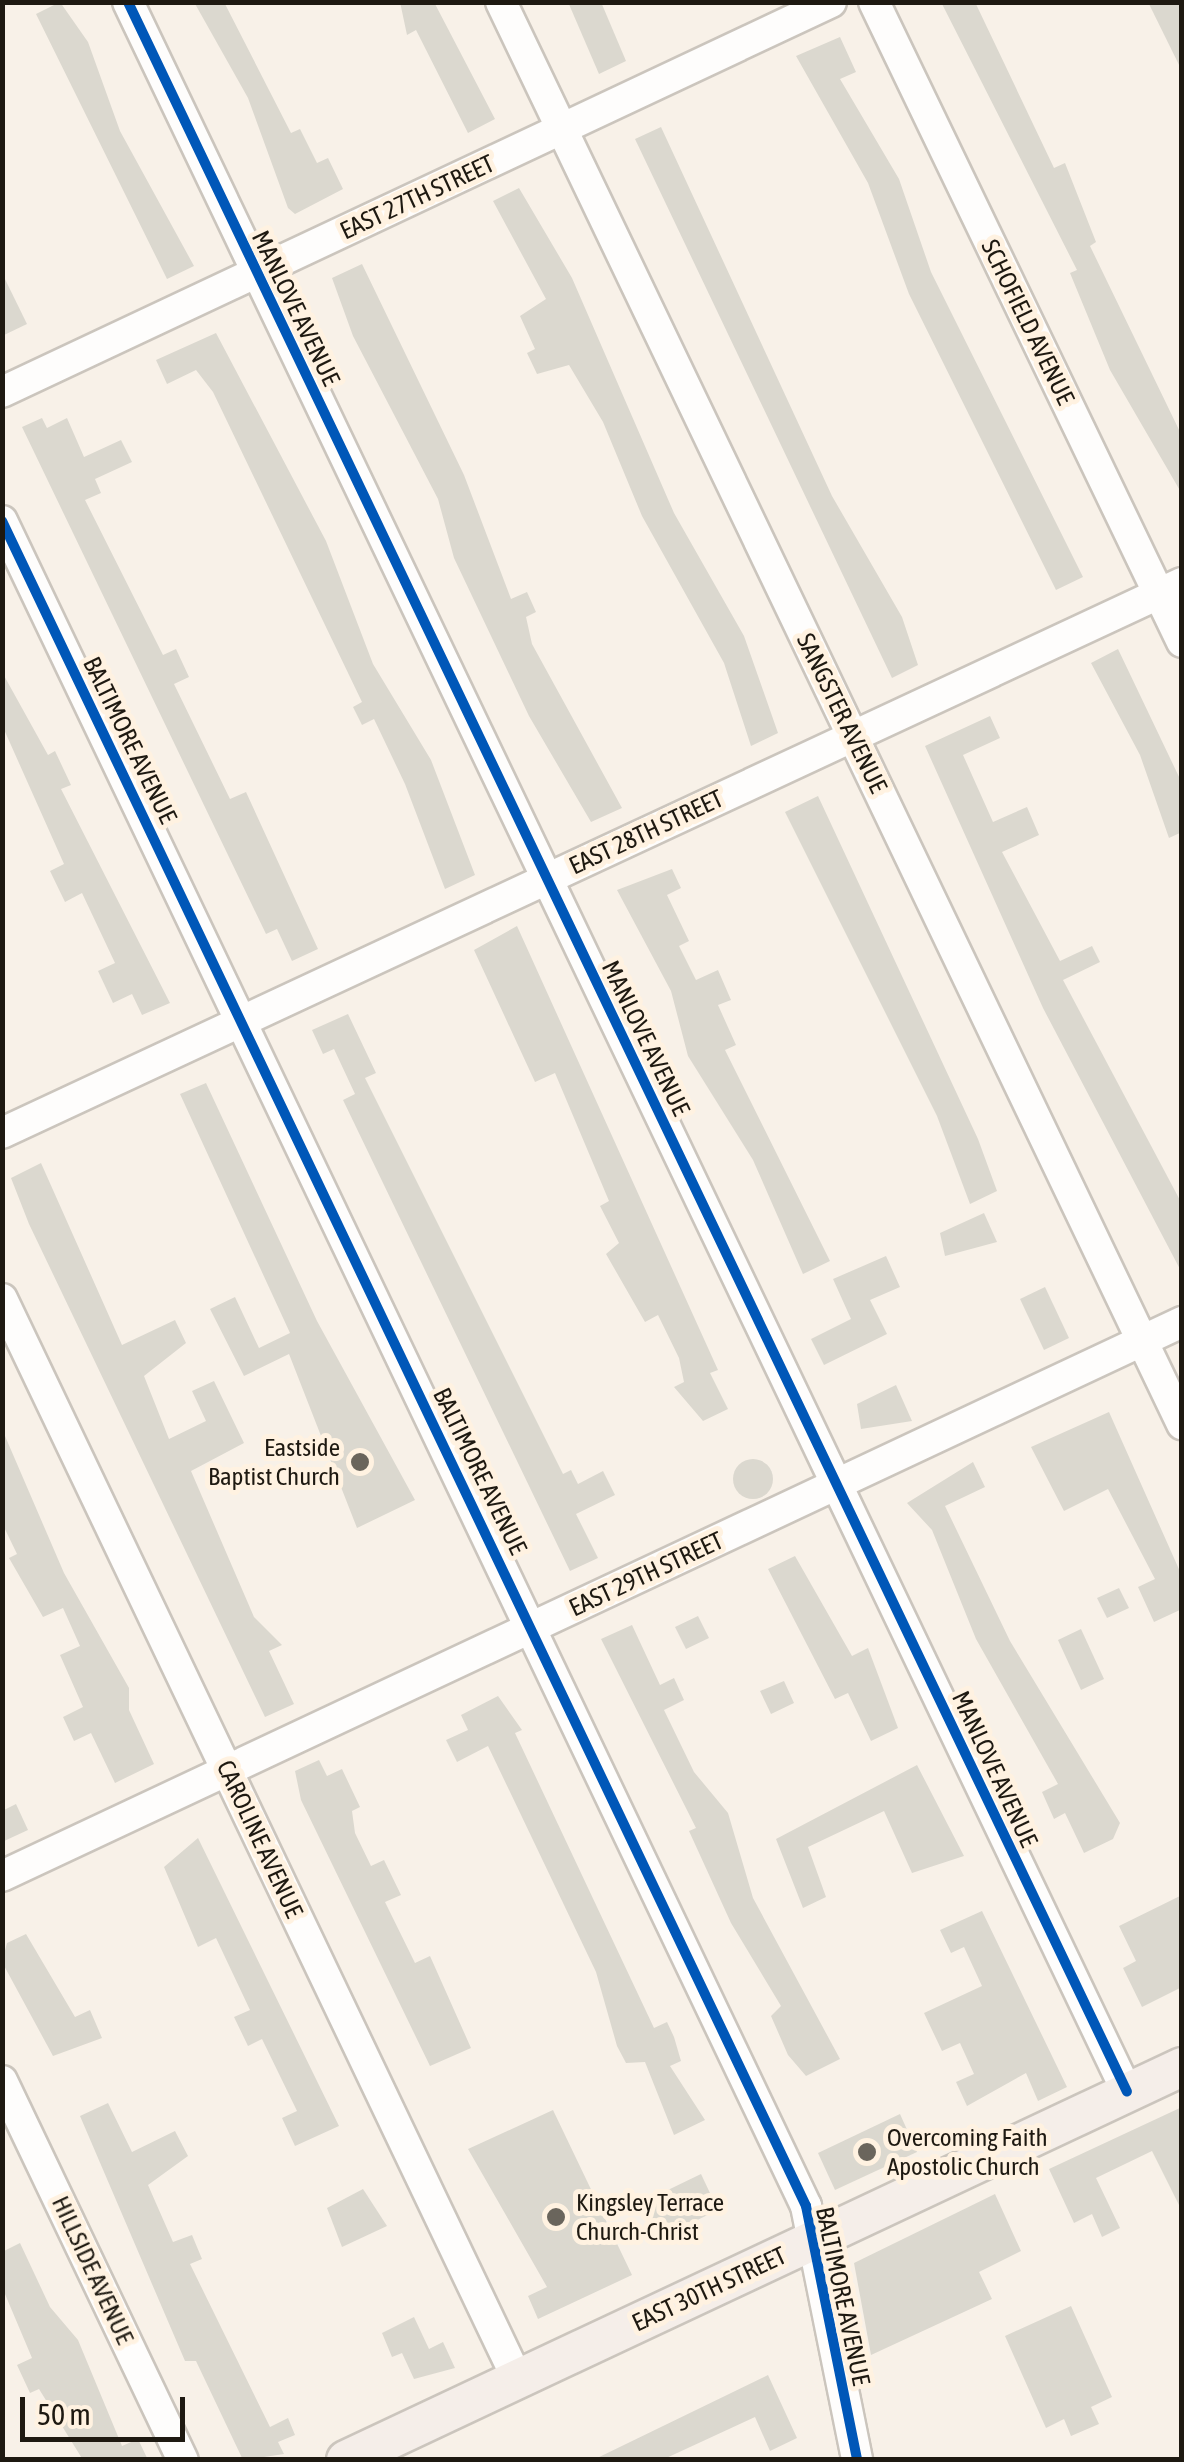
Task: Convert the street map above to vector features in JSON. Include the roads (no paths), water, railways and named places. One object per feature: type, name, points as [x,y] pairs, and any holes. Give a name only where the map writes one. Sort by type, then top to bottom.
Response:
[{"type":"main road","name":"EAST 30TH STREET","points":[[346,2460],[1182,2067]]},
{"type":"street","name":"MANLOVE AVENUE","points":[[128,2],[1127,2092]]},
{"type":"street","name":"SANGSTER AVENUE","points":[[501,2],[1182,1424]]},
{"type":"street","name":"EAST 27TH STREET","points":[[2,392],[831,2]]},
{"type":"street","name":"SCHOFIELD AVENUE","points":[[874,2],[1170,588],[1182,642]]},
{"type":"street","name":"BALTIMORE AVENUE","points":[[2,521],[800,2192],[856,2460]]},
{"type":"street","name":"EAST 28TH STREET","points":[[2,1133],[1170,588]]},
{"type":"street","name":"CAROLINE AVENUE","points":[[2,1299],[517,2378]]},
{"type":"street","name":"EAST 29TH STREET","points":[[2,1876],[1182,1322]]},
{"type":"street","name":"HILLSIDE AVENUE","points":[[2,2081],[183,2460]]},
{"type":"place","name":"Eastside Baptist Church","points":[[360,1462]]},
{"type":"place","name":"Overcoming Faith Apostolic Church","points":[[867,2152]]},
{"type":"place","name":"Kingsley Terrace Church-Christ","points":[[556,2217]]}]
